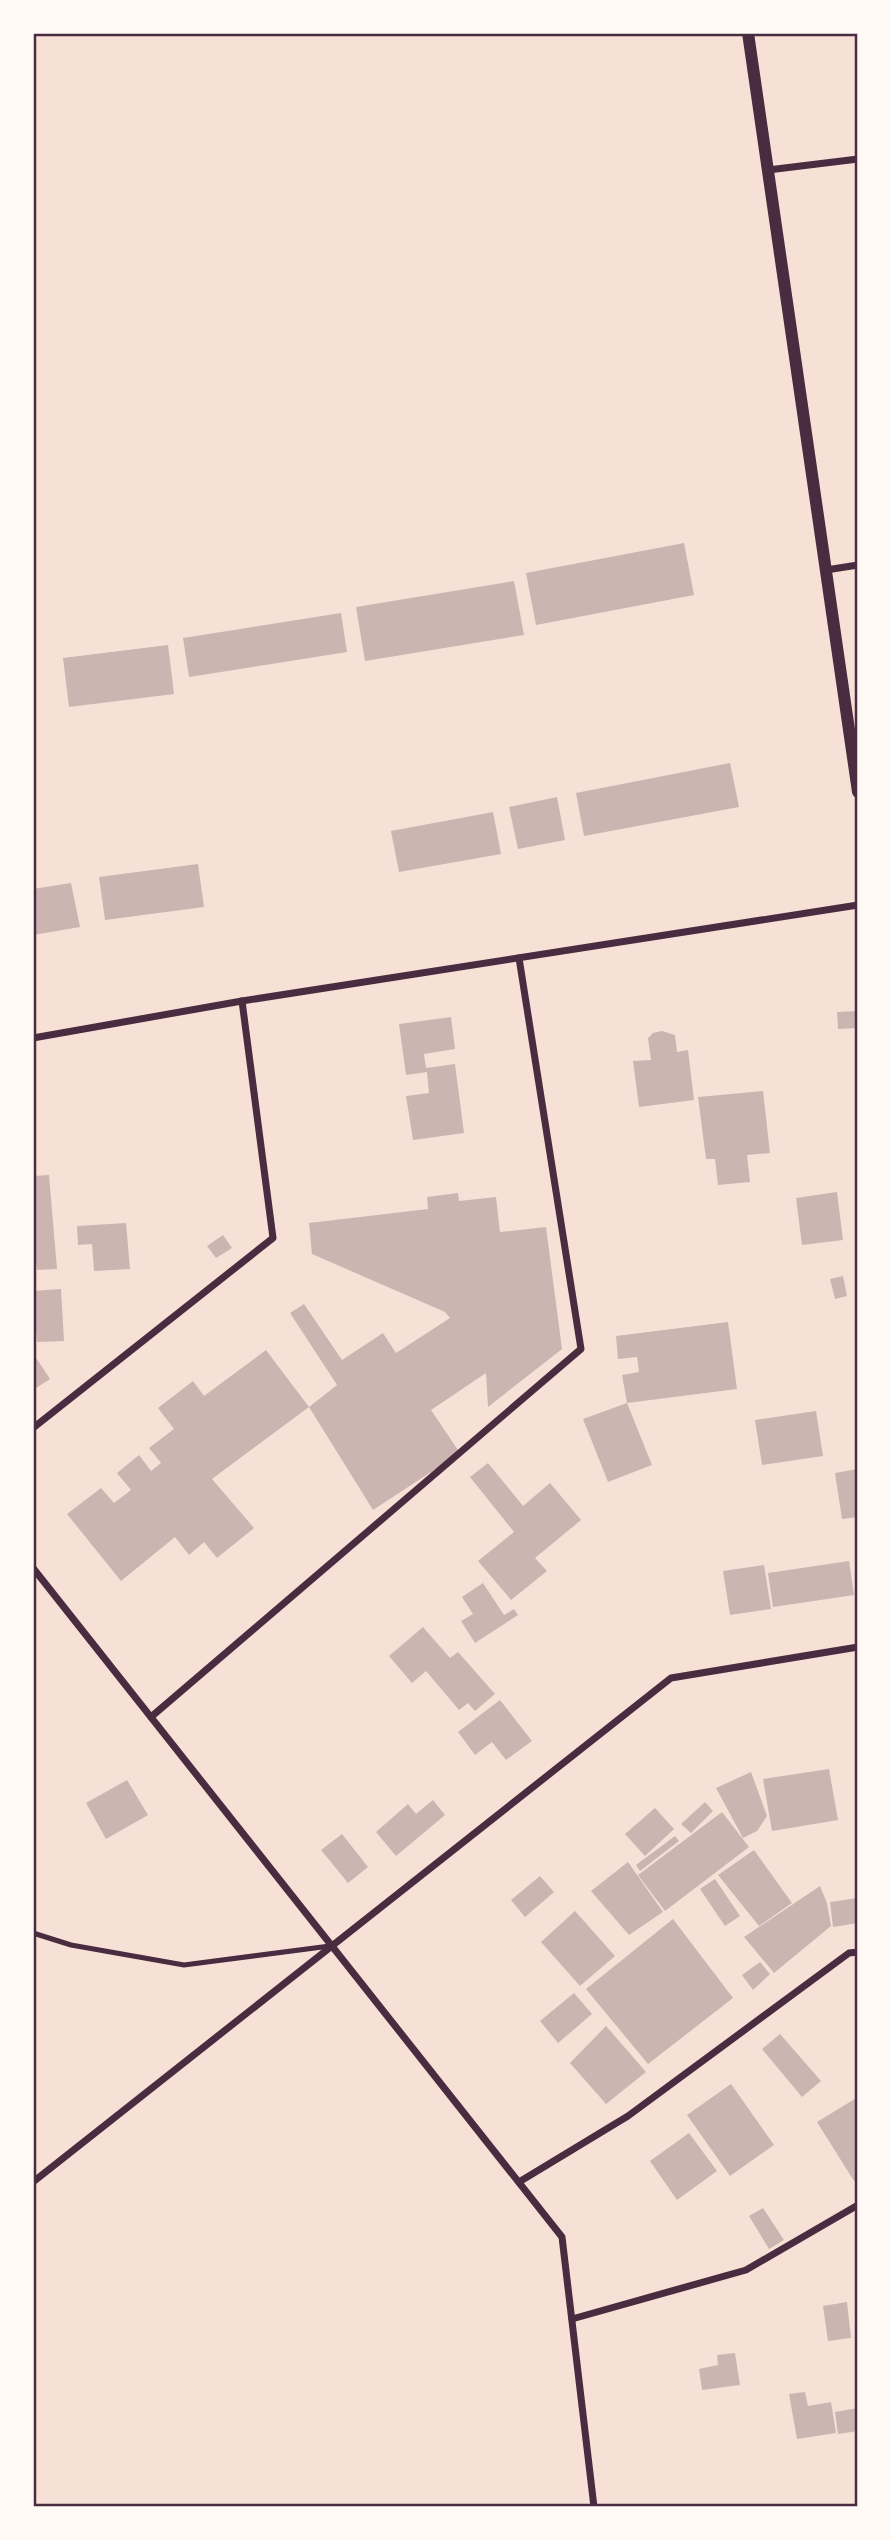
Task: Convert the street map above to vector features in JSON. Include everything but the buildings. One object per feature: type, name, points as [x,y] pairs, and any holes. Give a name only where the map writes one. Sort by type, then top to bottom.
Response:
[{"type":"street","points":[[748,33],[858,792]]},
{"type":"street","points":[[768,170],[858,159]]},
{"type":"street","points":[[826,570],[858,565]]},
{"type":"street","points":[[33,1038],[242,1000],[858,905]]},
{"type":"street","points":[[151,1717],[581,1349],[519,958]]},
{"type":"street","points":[[33,1428],[273,1238],[242,1000]]},
{"type":"street","points":[[33,1568],[562,2237],[593,2507]]},
{"type":"street","points":[[33,2182],[671,1678],[858,1647]]},
{"type":"street","points":[[519,2182],[628,2116],[849,1953],[858,1952]]},
{"type":"street","points":[[572,2319],[746,2270],[858,2205]]},
{"type":"lane","points":[[33,1933],[71,1945],[184,1965],[332,1946]]}]
